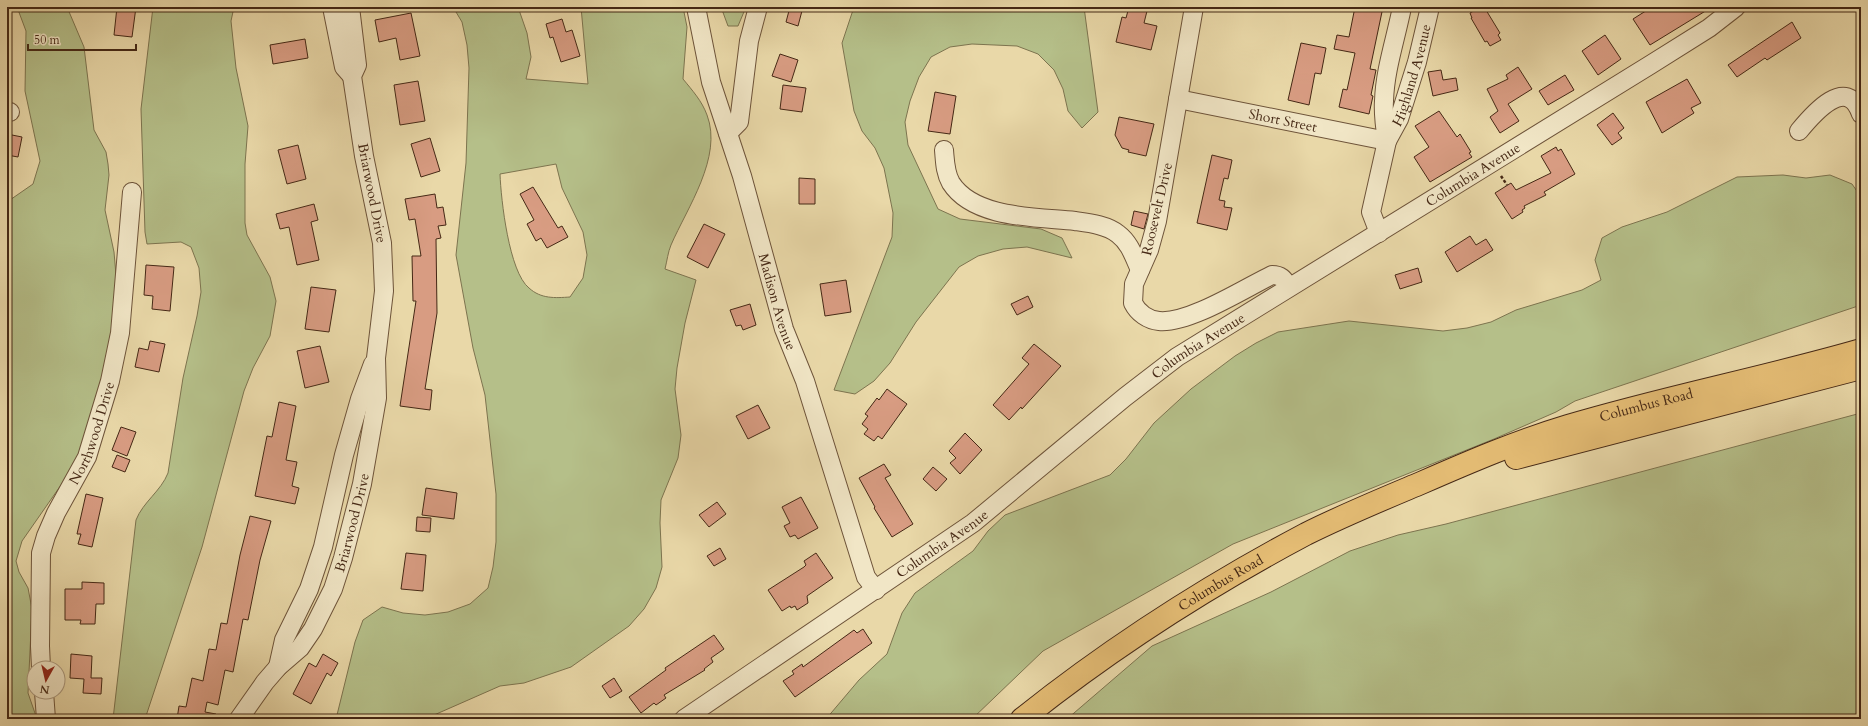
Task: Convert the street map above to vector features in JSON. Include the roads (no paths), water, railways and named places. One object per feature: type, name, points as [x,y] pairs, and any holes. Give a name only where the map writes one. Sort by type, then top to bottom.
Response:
[{"type":"main road","name":"Columbus Road","points":[[1022,719],[1099,660],[1204,591],[1309,533],[1437,476],[1492,453],[1608,414],[1779,373],[1861,350]]},
{"type":"main road","name":"Columbus Road","points":[[1437,476],[1498,463],[1861,368]]},
{"type":"street","name":"Briarwood Drive","points":[[332,7],[344,67],[352,76]]},
{"type":"street","name":"Briarwood Drive","points":[[239,719],[265,682],[278,667],[300,648],[313,629],[333,589],[343,558],[362,484],[377,398],[376,358],[384,291],[382,243],[364,156],[352,76],[357,65],[350,7]]},
{"type":"street","name":"Madison Avenue","points":[[696,7],[711,82],[742,176],[784,329],[805,381],[866,577],[876,590]]},
{"type":"street","points":[[728,133],[739,122],[749,41],[758,7]]},
{"type":"street","name":"Roosevelt Drive","points":[[1194,7],[1153,237],[1145,262],[1134,284],[1133,303],[1143,315],[1159,321],[1184,317],[1272,275],[1279,275],[1282,277],[1289,287]]},
{"type":"street","name":"Highland Avenue","points":[[1387,141],[1384,116],[1384,99],[1392,49],[1402,7]]},
{"type":"street","name":"Columbia Avenue","points":[[684,719],[973,523],[1125,397],[1178,357],[1710,28],[1736,7]]},
{"type":"street","name":"Highland Avenue","points":[[1379,233],[1371,212],[1387,141],[1399,119],[1418,62],[1433,8]]},
{"type":"street","points":[[1799,131],[1814,113],[1834,99],[1847,96],[1851,98],[1856,102],[1861,114]]},
{"type":"street","name":"Short Street","points":[[1178,99],[1387,141]]},
{"type":"street","points":[[944,150],[946,173],[951,182],[966,197],[989,209],[1010,215],[1085,222],[1111,230],[1123,239],[1131,250],[1140,270]]},
{"type":"street","name":"Northwood Drive","points":[[41,660],[41,553],[46,536],[56,513],[87,457],[110,381],[120,333],[132,192]]},
{"type":"street","points":[[45,700],[46,719]]}]
